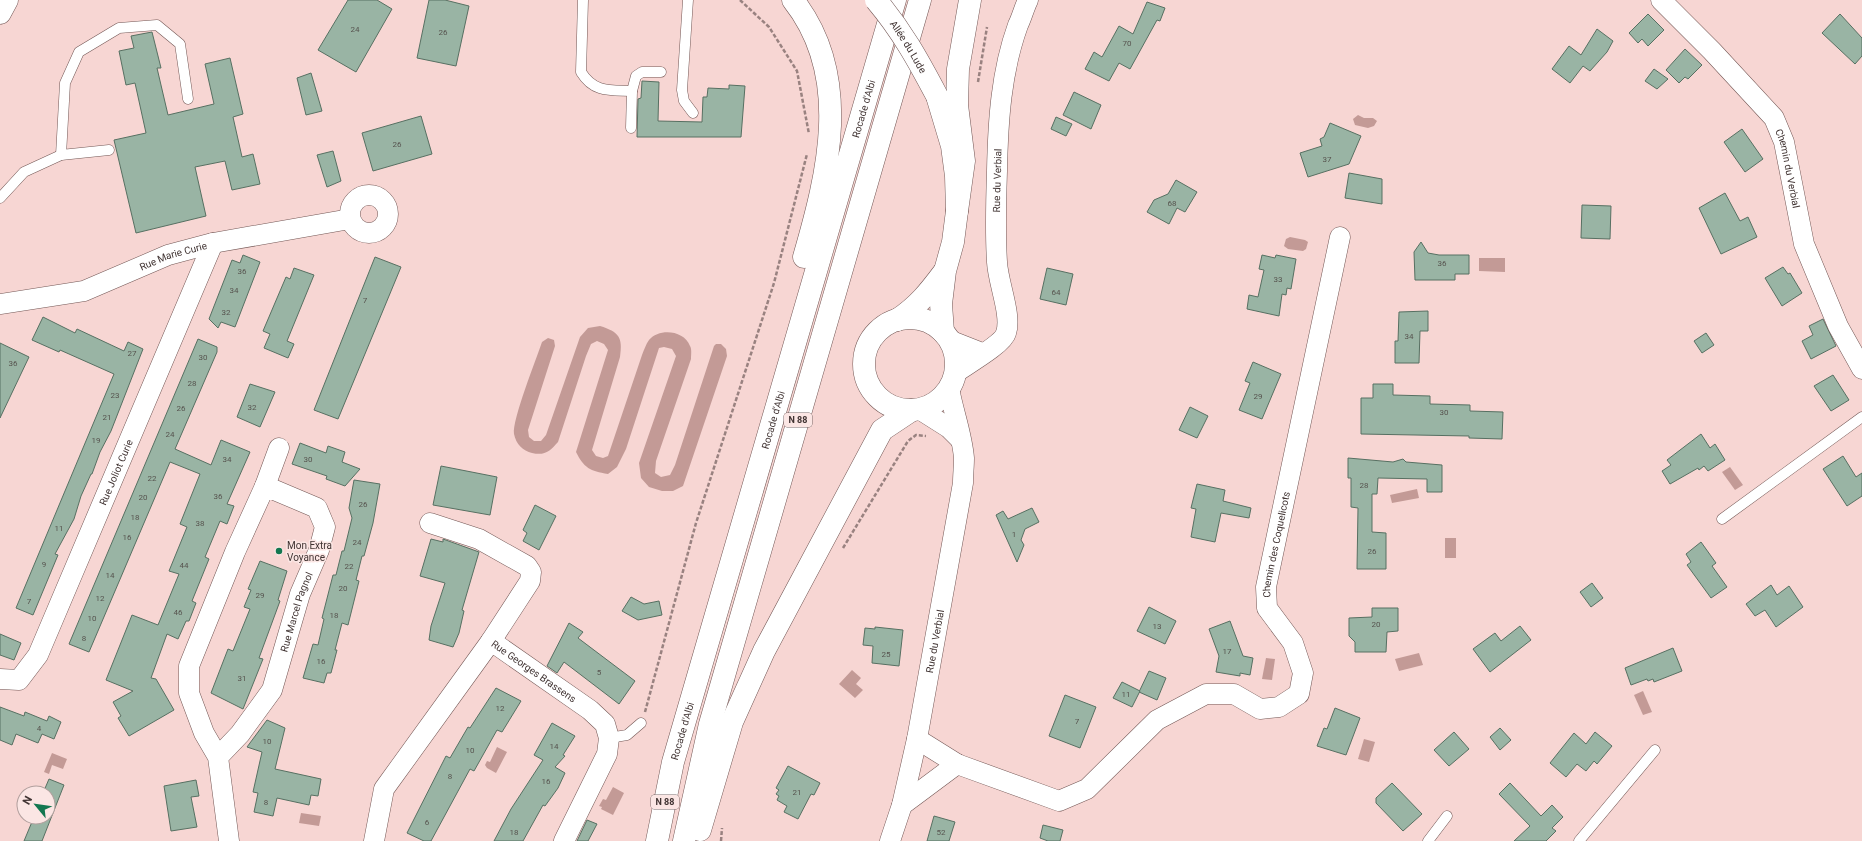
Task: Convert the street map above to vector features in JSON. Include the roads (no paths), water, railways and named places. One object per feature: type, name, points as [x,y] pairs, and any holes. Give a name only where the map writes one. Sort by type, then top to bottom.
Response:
[{"type":"main road","points":[[0,13],[7,0]]},
{"type":"main road","points":[[673,762],[737,489],[811,233],[828,162],[831,113],[827,76],[815,37],[793,0]]},
{"type":"main road","name":"Allée du Lude","points":[[876,0],[901,32],[916,55],[937,96],[952,146],[956,176],[957,211]]},
{"type":"main road","name":"Rocade d'Albi","points":[[657,841],[673,762],[895,0]]},
{"type":"main road","name":"N 88","points":[[684,841],[716,701],[920,0]]},
{"type":"main road","points":[[946,336],[942,304],[944,271],[953,242],[964,161],[957,105],[958,69],[970,0]]},
{"type":"main road","points":[[916,410],[897,409],[884,403],[873,392],[866,379],[863,364],[866,350],[873,337],[884,326],[897,320],[913,309],[925,298],[944,271]]},
{"type":"main road","points":[[697,841],[732,722],[764,651],[882,430],[916,410],[931,405],[941,398],[952,381],[954,351],[946,336],[933,324],[922,320],[909,318],[897,320]]},
{"type":"street","name":"Rue du Verbial","points":[[890,841],[902,805],[917,739],[963,483],[964,458],[952,381],[982,353],[995,347],[1006,334],[1009,318],[1003,297],[997,264],[995,221],[998,124],[1005,68],[1012,43],[1028,0]]},
{"type":"street","name":"Chemin du Verbial","points":[[1661,0],[1712,51],[1774,118],[1784,142],[1804,244],[1838,326],[1862,369]]},
{"type":"street","name":"Rue Marie Curie","points":[[0,304],[84,291],[168,255],[213,243],[350,219]]},
{"type":"street","name":"Chemin des Coquelicots","points":[[917,739],[957,764],[1059,801],[1087,789],[1157,720],[1206,694],[1234,694],[1260,709],[1279,707],[1299,694],[1303,673],[1293,643],[1268,608],[1266,587],[1340,237]]},
{"type":"street","name":"Rue Joliot Curie","points":[[0,679],[19,680],[38,655],[213,243]]},
{"type":"street","points":[[946,336],[982,353]]},
{"type":"street","points":[[916,410],[940,422],[960,439]]},
{"type":"street","points":[[229,841],[218,757],[204,733],[189,693],[189,666],[235,552],[265,486],[279,448]]},
{"type":"street","name":"Rue Marcel Pagnol","points":[[218,757],[240,734],[272,690],[300,594],[319,550],[325,527],[317,508],[265,486]]},
{"type":"street","points":[[430,522],[479,539],[527,566],[531,572],[530,581],[491,641]]},
{"type":"street","name":"Rue Georges Brassens","points":[[374,841],[384,789],[491,641],[590,710],[605,724],[609,738]]},
{"type":"street","points":[[564,841],[607,754],[609,738]]},
{"type":"street","points":[[902,805],[957,764]]},
{"type":"lane","points":[[583,0],[582,72],[587,82],[600,89],[632,91]]},
{"type":"lane","points":[[688,0],[682,90],[684,101],[693,113]]},
{"type":"lane","points":[[61,155],[65,83],[76,58],[79,52],[119,28],[157,25],[180,44],[188,99]]},
{"type":"lane","points":[[631,128],[632,91],[636,76],[642,72],[661,72]]},
{"type":"lane","points":[[0,198],[24,172],[61,155],[109,150]]},
{"type":"lane","points":[[1722,519],[1862,417]]},
{"type":"lane","points":[[609,738],[627,735],[641,723]]},
{"type":"lane","points":[[1579,841],[1655,750]]},
{"type":"lane","points":[[1428,841],[1447,816]]},
{"type":"place","name":"Mon Extra Voyance","points":[[279,551]]}]
